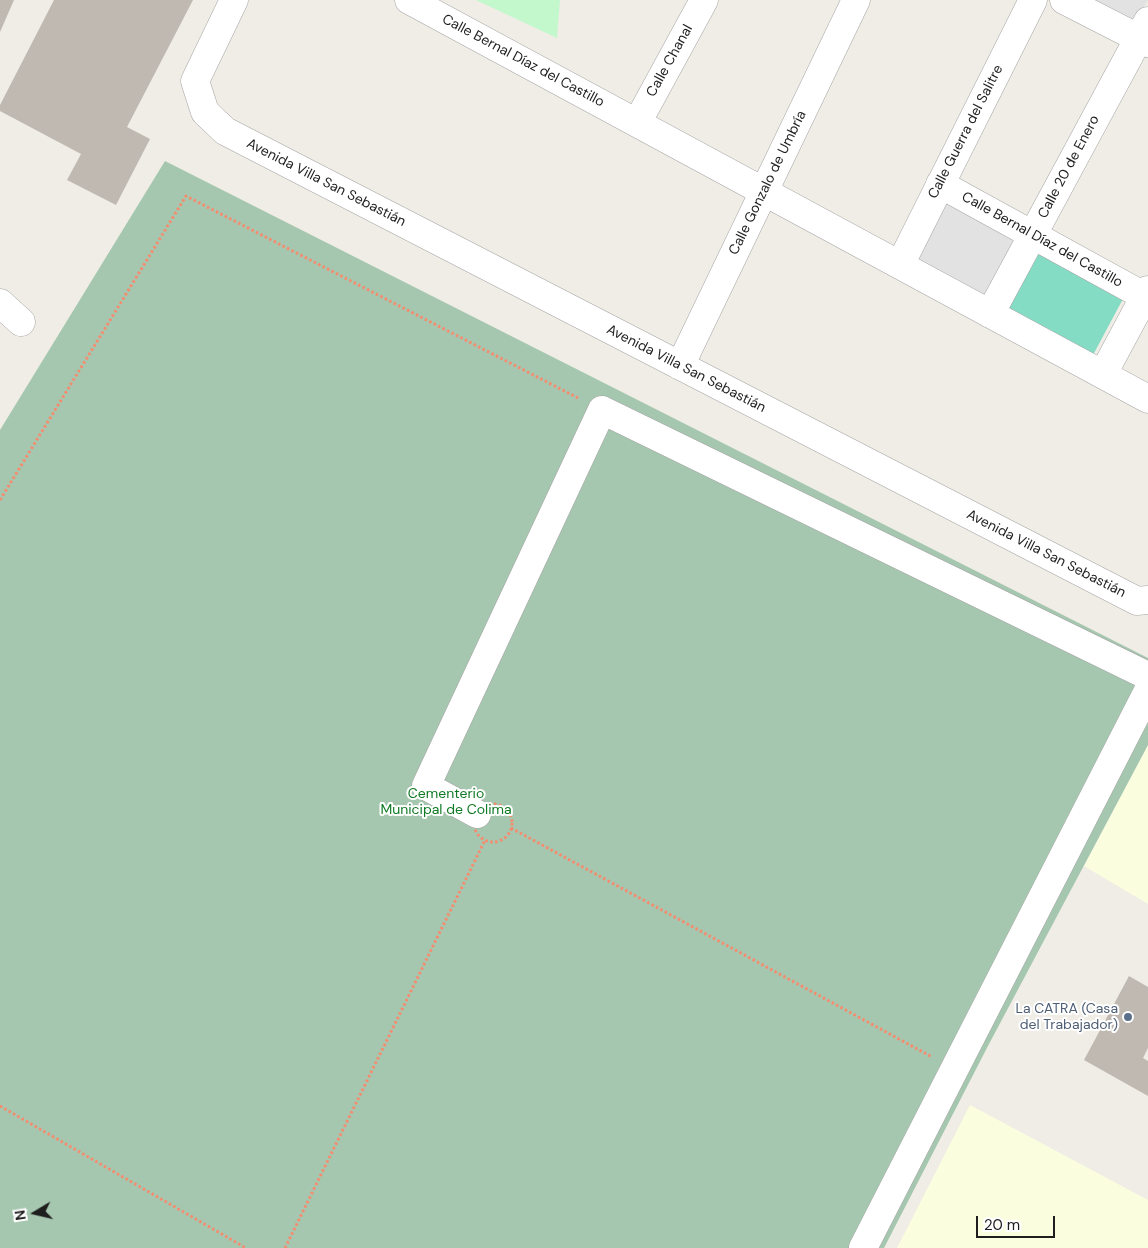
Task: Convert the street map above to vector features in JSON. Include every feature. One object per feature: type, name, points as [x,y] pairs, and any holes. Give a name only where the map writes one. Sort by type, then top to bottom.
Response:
[{"type":"street","name":"Avenida Villa San Sebastián","points":[[234,0],[195,81],[205,112],[225,131],[1137,601],[1148,600]]},
{"type":"street","name":"Calle Chanal","points":[[636,123],[704,0]]},
{"type":"street","name":"Calle Gonzalo de Umbría","points":[[680,366],[856,0]]},
{"type":"street","name":"Calle Guerra del Salitre","points":[[900,265],[1032,0]]},
{"type":"street","points":[[1064,0],[1145,34]]},
{"type":"street","name":"Calle Bernal Díaz del Castillo","points":[[413,1],[900,265]]},
{"type":"street","name":"Calle 20 de Enero","points":[[990,314],[1145,34]]},
{"type":"street","name":"Calle Bernal Díaz del Castillo","points":[[940,184],[1033,235],[1146,293]]},
{"type":"street","points":[[900,265],[1148,399]]},
{"type":"street","points":[[1102,374],[1146,293]]},
{"type":"street","points":[[0,303],[21,322]]},
{"type":"street","points":[[477,814],[426,786],[602,410],[1148,676]]},
{"type":"street","points":[[863,1248],[1148,691]]},
{"type":"path","points":[[0,500],[186,196],[602,410]]},
{"type":"path","points":[[511,828],[954,1069]]},
{"type":"path","points":[[285,1248],[485,840]]},
{"type":"path","points":[[0,1106],[246,1248]]},
{"type":"shaded area","points":[[1088,0],[1148,0],[1134,25]]},
{"type":"shaded area","points":[[943,200],[1020,241],[989,300],[912,259]]},
{"type":"shaded area","points":[[1148,745],[1148,904],[1084,866]]},
{"type":"shaded area","points":[[970,1105],[1148,1200],[1148,1248],[897,1248]]},
{"type":"green space","points":[[476,0],[560,0],[557,38]]},
{"type":"green space","name":"Cementerio Municipal de Colima","points":[[165,161],[1148,658],[1148,745],[989,1044],[884,1248],[0,1248],[0,430]]},
{"type":"green space","points":[[1036,250],[1124,297],[1093,355],[1005,309]]},
{"type":"building","points":[[0,0],[14,0],[0,32]]},
{"type":"building","points":[[54,0],[193,0],[127,127],[150,139],[116,205],[67,180],[81,154],[0,111],[0,105]]},
{"type":"building","name":"La CATRA (Casa del Trabajador)","points":[[1129,976],[1148,987],[1148,1048],[1143,1058],[1148,1061],[1148,1096],[1084,1060]]},
{"type":"place","name":"La CATRA (Casa del Trabajador)","points":[[1128,1017]]}]
